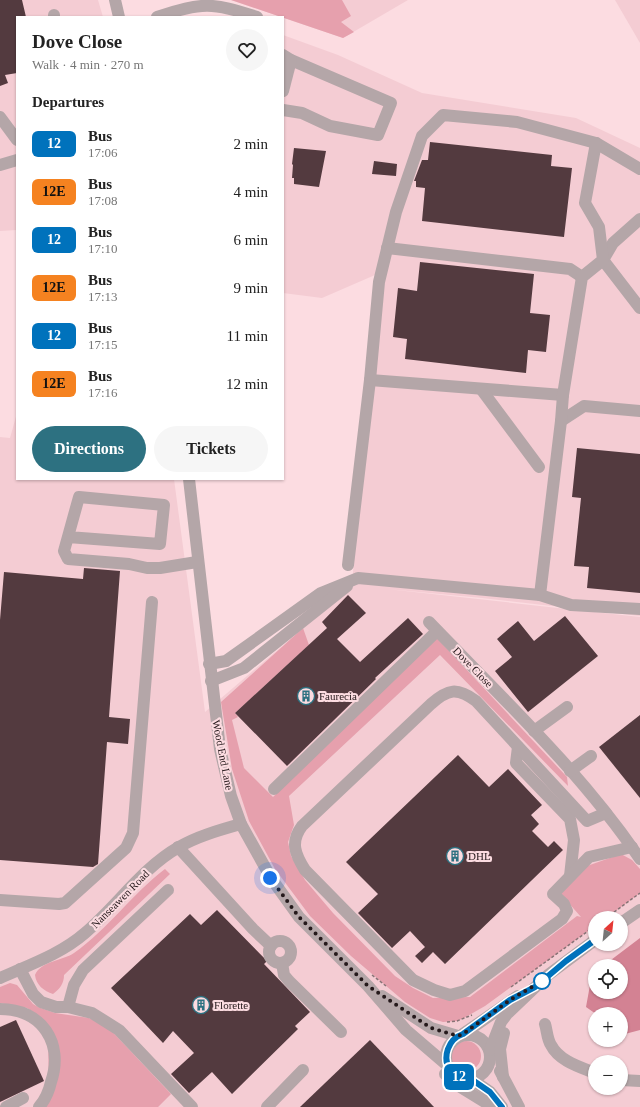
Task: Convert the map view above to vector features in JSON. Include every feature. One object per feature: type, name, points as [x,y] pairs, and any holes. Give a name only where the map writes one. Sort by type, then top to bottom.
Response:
[{"type":"street","points":[[115,0],[119,16]]},
{"type":"street","points":[[160,16],[196,5],[223,6],[254,16]]},
{"type":"street","points":[[284,83],[287,57],[391,103],[378,135],[330,126],[302,113],[284,110]]},
{"type":"street","points":[[348,565],[370,380],[379,282],[396,212],[422,136],[443,115],[517,122],[596,143],[640,169]]},
{"type":"street","points":[[0,116],[16,139]]},
{"type":"street","points":[[596,143],[585,203],[600,227],[603,260],[640,308]]},
{"type":"street","points":[[0,164],[16,160]]},
{"type":"street","points":[[540,595],[563,395],[582,276],[603,260],[613,243],[640,219]]},
{"type":"street","points":[[387,248],[570,269],[582,276]]},
{"type":"street","points":[[370,380],[563,395]]},
{"type":"street","points":[[480,389],[539,467]]},
{"type":"street","points":[[561,421],[584,406],[640,411]]},
{"type":"street","name":"Wood End Lane","points":[[189,480],[209,664],[215,679],[223,767],[241,824],[270,878],[299,917],[368,986],[406,1030],[448,1066]]},
{"type":"street","points":[[68,537],[160,544],[164,505],[80,497],[68,537],[64,552],[68,559],[129,564],[147,568],[160,568],[197,562]]},
{"type":"street","points":[[215,679],[244,668],[358,578]]},
{"type":"street","points":[[209,664],[226,661],[321,592],[358,578],[540,595],[571,605],[640,609]]},
{"type":"street","points":[[0,900],[59,904],[65,903],[126,848],[130,841],[133,833],[152,602]]},
{"type":"street","name":"Dove Close","points":[[274,789],[433,626],[534,731],[570,771],[606,812],[640,859]]},
{"type":"street","points":[[263,634],[273,646]]},
{"type":"street","points":[[606,812],[587,821],[476,701],[465,693],[451,691],[431,704],[302,826],[296,833],[294,850],[305,870],[413,980],[434,990],[450,995],[465,991],[562,919],[566,911],[564,904],[553,894],[589,858],[632,847]]},
{"type":"street","points":[[534,731],[567,707]]},
{"type":"street","points":[[518,747],[516,763],[570,819],[574,840],[574,856],[570,876]]},
{"type":"street","points":[[570,771],[591,756]]},
{"type":"street","name":"Nanseawen Road","points":[[0,978],[65,948],[85,933],[155,864],[178,847],[201,837],[241,824]]},
{"type":"street","points":[[178,847],[253,929],[271,946]]},
{"type":"street","points":[[68,1007],[74,985],[83,970],[168,890]]},
{"type":"street","points":[[628,918],[640,910]]},
{"type":"street","points":[[281,941],[290,946],[290,957],[282,963],[272,959],[269,953],[271,946],[281,941]]},
{"type":"street","points":[[471,1079],[484,1072],[489,1062],[490,1053],[501,1022],[507,1014],[535,987],[588,945]]},
{"type":"street","points":[[282,963],[284,975],[289,981],[341,1032]]},
{"type":"street","points":[[20,969],[33,994],[41,1002],[56,1007],[68,1007],[92,1013],[119,1030],[192,1107]]},
{"type":"street","name":"Wood End Lane","points":[[368,986],[425,1025],[460,1035]]},
{"type":"street","points":[[502,1107],[490,1092],[471,1079],[457,1076],[448,1066],[446,1052],[460,1035],[510,1000],[535,987]]},
{"type":"street","points":[[503,1077],[500,1049],[502,1039],[520,1002]]},
{"type":"street","points":[[0,1009],[22,1011],[33,1018],[49,1035],[53,1044],[56,1063],[54,1073],[47,1095],[39,1107]]},
{"type":"street","points":[[545,1024],[550,1044],[558,1054],[575,1065],[588,1070]]},
{"type":"street","points":[[406,1030],[417,1047],[456,1085],[493,1107]]},
{"type":"street","points":[[460,1035],[478,1038],[490,1053],[519,1107]]},
{"type":"street","points":[[267,1107],[303,1070]]},
{"type":"street","points":[[628,1080],[640,1081]]},
{"type":"street","points":[[6,1107],[23,1098]]},
{"type":"path","points":[[616,911],[640,893]]},
{"type":"path","points":[[511,987],[588,931]]},
{"type":"path","points":[[369,972],[387,987]]},
{"type":"path","points":[[443,1022],[457,1021],[476,1013]]},
{"type":"shaded area","points":[[0,0],[98,0],[103,16],[16,16],[16,230],[0,231]]},
{"type":"shaded area","points":[[231,0],[408,0],[343,38],[284,18],[284,16],[278,16]]},
{"type":"shaded area","points":[[231,0],[342,0],[351,16],[341,22],[354,32],[343,38],[284,18],[284,16],[278,16]]},
{"type":"shaded area","points":[[615,0],[640,0],[640,43]]},
{"type":"shaded area","points":[[284,35],[338,55],[422,93],[576,118],[640,148],[640,616],[387,589],[640,617],[640,1107],[0,1107],[0,437],[10,438],[16,417],[16,480],[174,480],[205,712],[352,586],[375,275],[322,298],[284,293]]},
{"type":"shaded area","points":[[303,628],[309,645],[235,713],[238,717],[232,720],[244,768],[273,797],[435,636],[567,777],[568,786],[440,655],[289,796],[294,825],[288,842],[291,856],[305,880],[333,913],[395,976],[413,988],[433,998],[470,997],[577,916],[581,917],[559,892],[587,866],[621,854],[632,860],[640,869],[640,893],[616,911],[588,911],[588,931],[485,1006],[457,1021],[443,1022],[430,1018],[405,1002],[351,956],[310,916],[275,869],[249,821],[232,769],[221,702]]},
{"type":"shaded area","points":[[165,869],[170,874],[64,975],[61,986],[58,990],[53,994],[41,987],[37,982],[35,975],[38,970],[47,964],[69,956],[86,944],[142,889]]},
{"type":"shaded area","points":[[640,938],[640,1030],[628,1033],[628,1007],[588,1007],[588,1008],[586,1007],[588,996],[588,999],[628,999],[628,959],[612,959],[623,951],[628,951],[628,947]]},
{"type":"shaded area","points":[[10,983],[17,985],[33,1004],[38,1007],[55,1013],[89,1018],[107,1026],[171,1094],[158,1107],[43,1107],[49,1097],[48,1028],[38,1015],[27,1008],[0,1003],[0,987]]},
{"type":"shaded area","points":[[466,1041],[477,1045],[481,1056],[477,1067],[466,1071],[455,1067],[451,1056],[455,1045]]},
{"type":"building","points":[[0,0],[22,0],[26,16],[16,16],[16,73],[5,75],[8,83],[0,86]]},
{"type":"building","points":[[430,142],[552,155],[551,166],[572,168],[564,237],[422,221],[425,188],[416,187],[416,181],[414,181],[422,160],[428,160]]},
{"type":"building","points":[[294,148],[326,151],[319,187],[294,184],[294,178],[292,178],[292,164]]},
{"type":"building","points":[[374,161],[397,164],[396,176],[372,174]]},
{"type":"building","points":[[420,262],[534,274],[530,313],[550,315],[546,352],[528,350],[526,373],[405,359],[407,339],[393,337],[398,288],[417,291]]},
{"type":"building","points":[[577,448],[640,454],[640,593],[587,588],[589,567],[574,566],[581,498],[572,497]]},
{"type":"building","points":[[84,568],[120,571],[109,717],[130,719],[128,744],[107,742],[98,864],[93,867],[0,860],[0,620],[4,572],[83,579]]},
{"type":"building","name":"Faurecia","points":[[348,595],[366,613],[337,639],[360,662],[408,618],[423,634],[375,678],[376,679],[287,766],[235,713],[327,628],[322,622]]},
{"type":"building","points":[[565,616],[598,656],[528,712],[495,671],[512,657],[497,639],[518,621],[534,641]]},
{"type":"building","points":[[640,715],[640,798],[599,747]]},
{"type":"building","name":"DHL","points":[[458,755],[489,787],[508,769],[542,805],[531,815],[539,824],[532,831],[548,847],[554,841],[563,850],[445,964],[433,952],[422,963],[415,956],[425,947],[410,931],[392,948],[358,913],[378,894],[346,862]]},
{"type":"building","name":"Florette","points":[[217,910],[267,961],[264,964],[310,1012],[295,1026],[298,1029],[232,1094],[212,1072],[189,1093],[171,1074],[194,1053],[173,1031],[163,1043],[111,988],[190,914],[201,925]]},
{"type":"building","points":[[16,1020],[44,1081],[0,1102],[0,1027]]},
{"type":"building","points":[[370,1040],[434,1107],[300,1107]]},
{"type":"bus line","name":"12","points":[[502,1107],[500,1102],[490,1092],[471,1079],[465,1079],[457,1076],[450,1071],[446,1052],[453,1040],[458,1036],[463,1034],[510,1000],[535,987],[548,975],[588,945]]},
{"type":"place","name":"Faurecia","points":[[306,696]]},
{"type":"place","name":"DHL","points":[[455,856]]},
{"type":"place","name":"Florette","points":[[201,1005]]},
{"type":"route","points":[[270,878],[299,917],[326,946],[368,986],[431,1028],[458,1036],[463,1034],[510,1000],[535,987],[542,981]]}]
